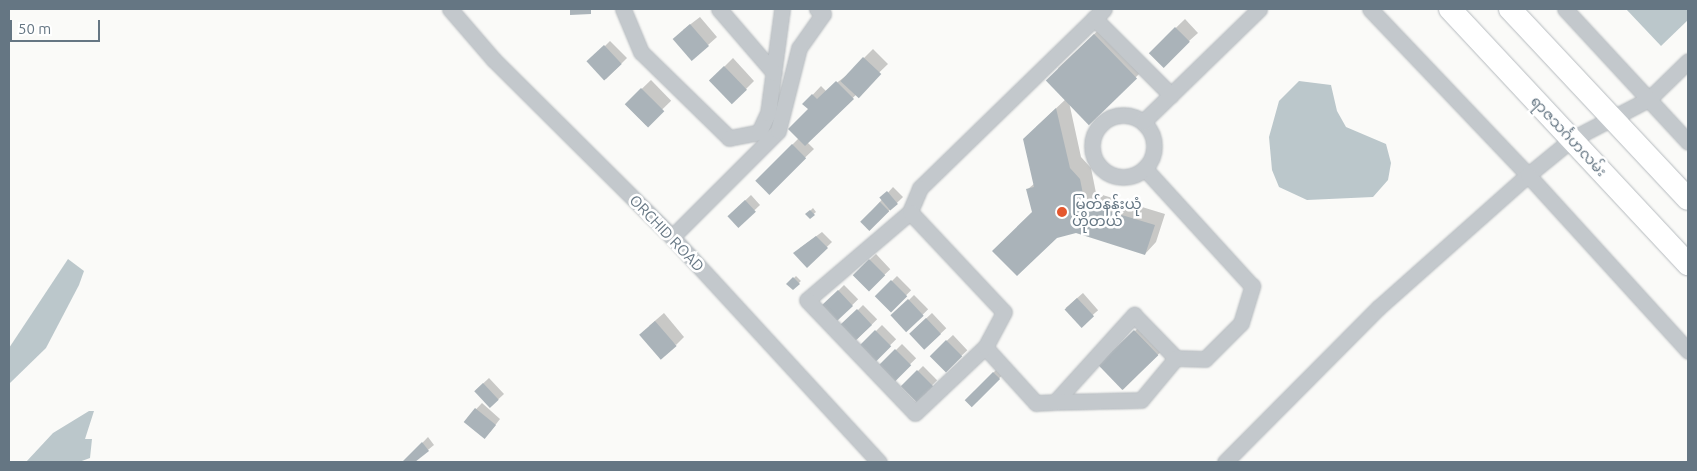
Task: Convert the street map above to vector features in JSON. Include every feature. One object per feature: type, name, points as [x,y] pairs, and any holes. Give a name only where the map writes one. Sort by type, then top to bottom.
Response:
[{"type":"main road","name":"ရာဇသင်္ဂဟလမ်း","points":[[1450,9],[1688,264]]},
{"type":"main road","points":[[1510,9],[1688,199]]},
{"type":"street","name":"ORCHID ROAD","points":[[450,9],[493,59],[672,237],[879,462]]},
{"type":"street","points":[[623,9],[641,52],[729,138],[760,132],[768,113],[782,9]]},
{"type":"street","points":[[718,9],[774,73]]},
{"type":"street","points":[[1143,122],[1259,9]]},
{"type":"street","points":[[1370,9],[1528,175],[1688,351]]},
{"type":"street","points":[[1565,9],[1688,142]]},
{"type":"street","points":[[672,237],[778,131],[799,48],[823,10]]},
{"type":"street","points":[[910,212],[1004,312],[985,347],[914,413],[807,300],[910,212],[920,188],[1099,14],[1171,95]]},
{"type":"street","points":[[1225,462],[1378,308],[1528,175],[1572,139],[1614,120],[1649,99],[1688,61]]},
{"type":"street","points":[[1114,116],[1143,122],[1154,145],[1145,169],[1127,178],[1106,173],[1091,148],[1097,128],[1114,116]]},
{"type":"street","points":[[1055,402],[1134,315],[1176,358],[1205,359],[1241,322],[1252,286],[1145,169]]},
{"type":"street","points":[[985,347],[1036,403],[1141,400],[1176,358]]},
{"type":"shaded area","points":[[1626,9],[1688,9],[1688,20],[1661,46]]},
{"type":"shaded area","points":[[1299,81],[1331,85],[1337,111],[1346,127],[1386,144],[1391,163],[1388,180],[1373,197],[1307,200],[1279,187],[1272,170],[1269,137],[1279,101]]},
{"type":"shaded area","points":[[68,259],[84,271],[79,285],[46,348],[9,384],[9,348]]},
{"type":"shaded area","points":[[89,411],[94,411],[85,439],[92,439],[90,458],[79,462],[26,462],[53,433]]},
{"type":"building","points":[[570,9],[591,9],[591,14],[570,15]]},
{"type":"building","points":[[690,24],[709,46],[692,61],[673,39]]},
{"type":"building","points":[[1175,27],[1190,42],[1164,68],[1149,53]]},
{"type":"building","points":[[1094,34],[1137,79],[1089,125],[1046,81]]},
{"type":"building","points":[[604,45],[622,64],[604,80],[586,61]]},
{"type":"building","points":[[863,57],[881,74],[859,98],[840,81]]},
{"type":"building","points":[[724,66],[747,90],[732,104],[709,81]]},
{"type":"building","points":[[836,81],[854,99],[805,146],[788,129],[808,109],[802,104],[812,94],[817,99]]},
{"type":"building","points":[[641,88],[664,111],[648,128],[625,104]]},
{"type":"building","points":[[1056,108],[1070,168],[1080,179],[1085,204],[1155,225],[1145,255],[1076,233],[1057,238],[1017,276],[992,251],[1032,212],[1026,189],[1034,187],[1023,139]]},
{"type":"building","points":[[792,144],[806,158],[769,195],[755,181]]},
{"type":"building","points":[[887,191],[898,204],[890,210],[879,197]]},
{"type":"building","points":[[745,200],[756,212],[738,228],[727,216]]},
{"type":"building","points":[[880,202],[889,211],[869,231],[860,222]]},
{"type":"building","points":[[810,210],[815,215],[810,219],[805,214]]},
{"type":"building","points":[[816,236],[828,248],[807,268],[793,253]]},
{"type":"building","points":[[869,259],[885,275],[869,292],[853,275]]},
{"type":"building","points":[[793,277],[800,284],[793,290],[786,284]]},
{"type":"building","points":[[891,280],[907,296],[891,313],[875,296]]},
{"type":"building","points":[[838,290],[853,306],[836,322],[821,306]]},
{"type":"building","points":[[1077,298],[1094,316],[1082,328],[1065,310]]},
{"type":"building","points":[[908,299],[924,316],[906,332],[890,315]]},
{"type":"building","points":[[857,309],[872,325],[855,341],[840,325]]},
{"type":"building","points":[[926,318],[941,334],[924,350],[909,334]]},
{"type":"building","points":[[655,321],[677,346],[661,360],[639,335]]},
{"type":"building","points":[[875,330],[891,346],[875,363],[859,346]]},
{"type":"building","points":[[1134,330],[1158,355],[1122,390],[1098,365]]},
{"type":"building","points":[[946,340],[962,356],[946,373],[930,356]]},
{"type":"building","points":[[895,349],[911,365],[895,382],[879,365]]},
{"type":"building","points":[[917,370],[933,386],[917,403],[901,386]]},
{"type":"building","points":[[993,372],[1000,379],[972,407],[965,400]]},
{"type":"building","points":[[483,383],[499,400],[490,408],[474,391]]},
{"type":"building","points":[[475,408],[496,425],[485,439],[464,422]]},
{"type":"building","points":[[422,442],[429,451],[415,462],[402,462]]},
{"type":"place","name":"မြတ်နန်းယုံ ဟိုတယ်","points":[[1062,212]]}]
